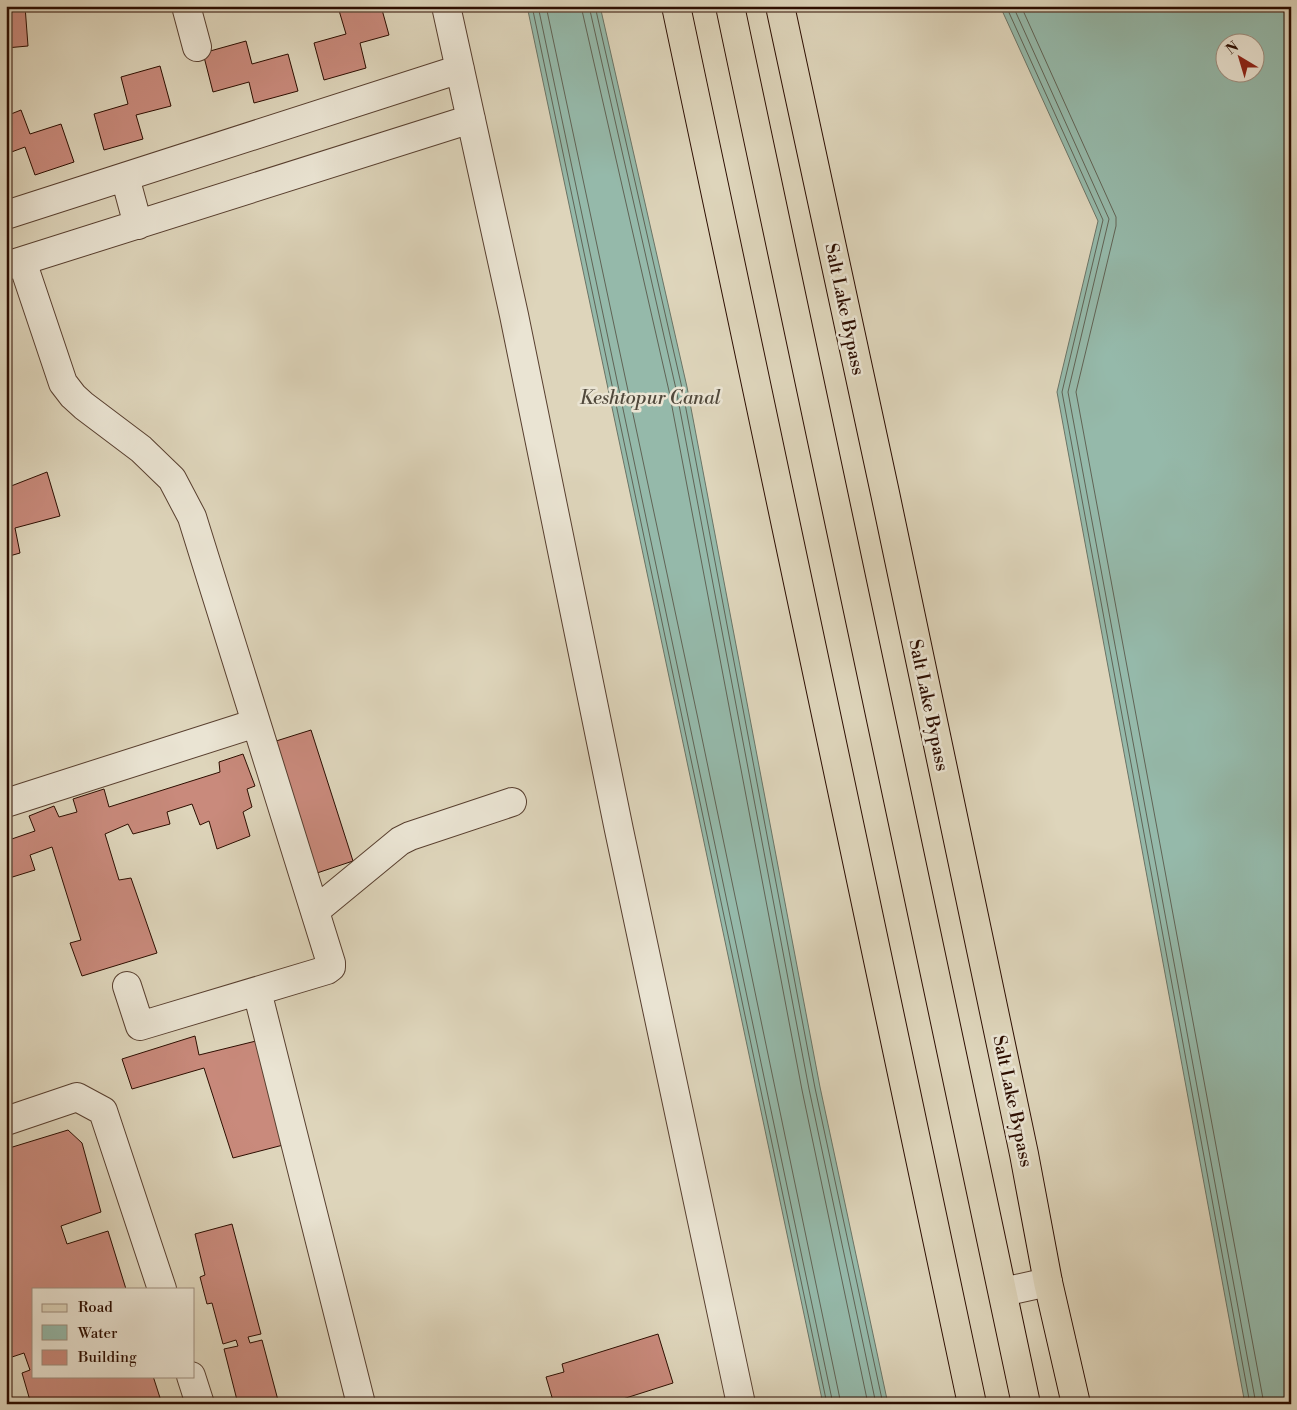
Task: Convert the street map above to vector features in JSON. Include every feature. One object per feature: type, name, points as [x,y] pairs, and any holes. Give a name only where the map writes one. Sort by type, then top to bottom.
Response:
[{"type":"main road","points":[[676,6],[972,1404]]},
{"type":"main road","points":[[730,6],[1026,1404]]},
{"type":"main road","name":"Salt Lake Bypass","points":[[780,6],[1022,1145],[1048,1282],[1076,1404]]},
{"type":"street","points":[[186,6],[197,48]]},
{"type":"street","points":[[446,6],[514,315],[621,839],[741,1404]]},
{"type":"street","points":[[6,215],[460,70]]},
{"type":"street","points":[[127,986],[140,1026],[331,968],[331,963],[192,517],[172,479],[141,449],[73,396],[63,383],[14,264],[471,119]]},
{"type":"street","points":[[125,177],[138,225]]},
{"type":"street","points":[[6,803],[256,723]]},
{"type":"street","points":[[315,911],[400,841],[512,802]]},
{"type":"street","points":[[257,991],[361,1404]]},
{"type":"street","points":[[6,1121],[77,1097],[102,1111],[162,1288]]},
{"type":"street","points":[[1003,1292],[1048,1282]]},
{"type":"street","points":[[192,1378],[200,1404]]},
{"type":"water","name":"Keshtopur Canal","points":[[527,6],[600,6],[687,387],[820,1087],[888,1404],[823,1404]]},
{"type":"water","points":[[1000,6],[1291,6],[1291,1404],[1245,1404],[1057,392],[1098,221]]},
{"type":"building","points":[[6,6],[25,6],[28,46],[6,48]]},
{"type":"building","points":[[381,6],[389,35],[360,43],[366,68],[324,80],[314,43],[346,34],[338,7]]},
{"type":"building","points":[[246,41],[252,64],[288,54],[298,91],[254,103],[249,82],[213,92],[203,53]]},
{"type":"building","points":[[160,66],[171,106],[136,115],[143,139],[104,150],[94,114],[128,104],[121,77]]},
{"type":"building","points":[[21,110],[30,134],[61,124],[74,162],[35,175],[25,147],[6,154],[6,116]]},
{"type":"building","points":[[47,472],[60,516],[15,528],[20,553],[6,557],[6,488]]},
{"type":"building","points":[[311,730],[353,861],[314,874],[273,742]]},
{"type":"building","points":[[243,754],[255,786],[247,789],[252,807],[243,812],[250,836],[217,849],[209,821],[200,825],[192,804],[167,812],[170,824],[133,834],[128,824],[105,834],[119,880],[131,878],[157,953],[82,976],[70,943],[81,940],[52,847],[30,855],[35,870],[6,879],[6,841],[35,831],[29,816],[54,806],[59,817],[77,812],[73,799],[104,789],[109,807],[220,772],[219,762]]},
{"type":"building","points":[[195,1036],[199,1055],[256,1041],[287,1144],[233,1158],[204,1068],[132,1089],[122,1059]]},
{"type":"building","points":[[68,1130],[82,1143],[101,1212],[61,1226],[67,1244],[108,1231],[126,1288],[32,1288],[32,1378],[154,1378],[162,1404],[31,1404],[22,1373],[30,1370],[24,1353],[6,1359],[6,1149]]},
{"type":"building","points":[[232,1224],[261,1334],[248,1337],[250,1343],[262,1340],[279,1404],[238,1404],[224,1349],[238,1346],[236,1340],[223,1344],[212,1303],[207,1304],[200,1277],[205,1275],[195,1234]]},
{"type":"building","points":[[658,1334],[673,1383],[607,1404],[554,1404],[546,1377],[564,1372],[562,1364]]}]
